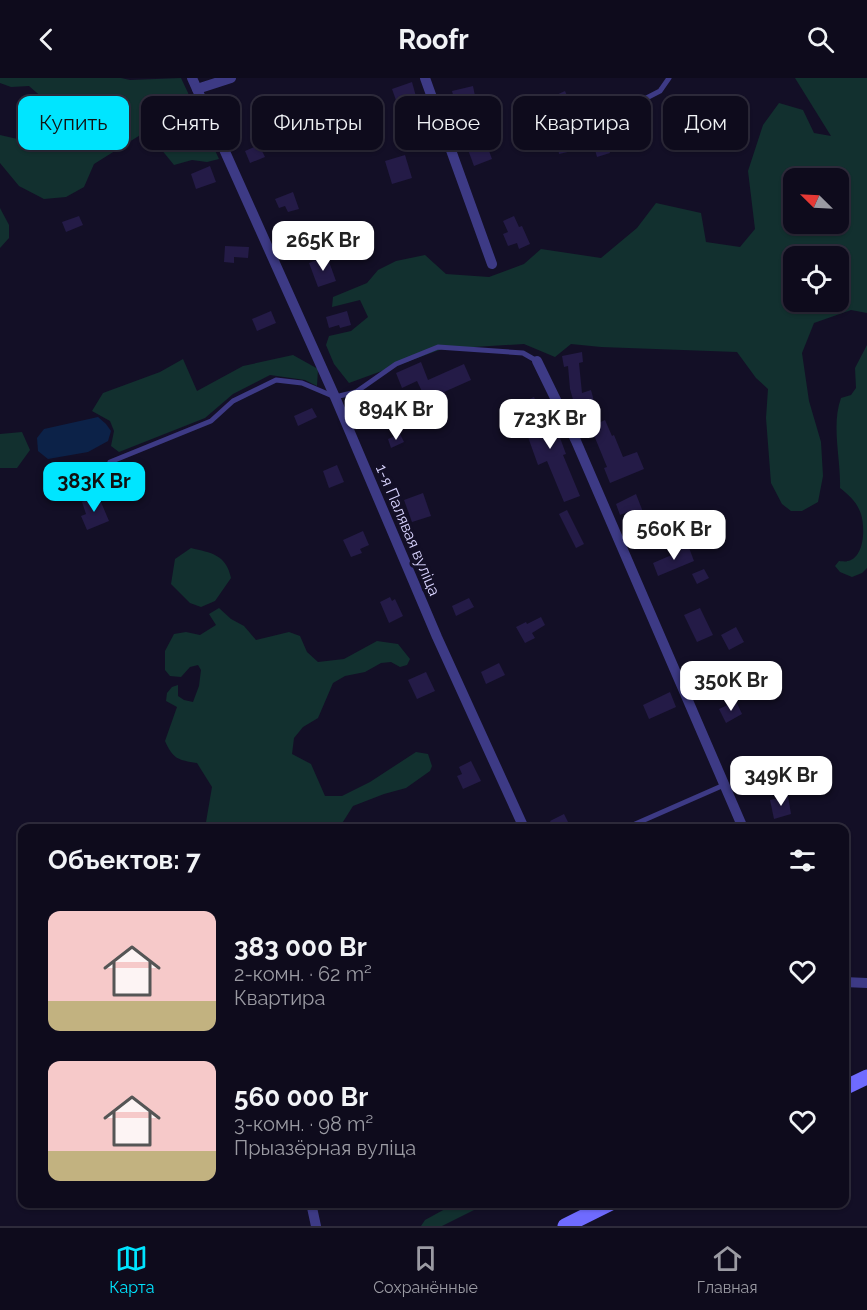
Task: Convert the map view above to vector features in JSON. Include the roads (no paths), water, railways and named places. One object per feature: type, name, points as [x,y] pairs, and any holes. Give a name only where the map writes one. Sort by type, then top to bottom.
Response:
[{"type":"main road","points":[[849,1086],[867,1077]]},
{"type":"main road","points":[[566,1226],[601,1208]]},
{"type":"street","name":"1-я Палявая вуліца","points":[[192,78],[335,397],[437,637],[523,824]]},
{"type":"street","points":[[197,89],[231,78]]},
{"type":"street","points":[[425,78],[492,264]]},
{"type":"street","points":[[537,361],[576,441],[741,824]]},
{"type":"street","points":[[849,982],[867,983]]},
{"type":"street","points":[[312,1208],[316,1226]]},
{"type":"lane","points":[[651,96],[660,92],[669,78]]},
{"type":"lane","points":[[110,462],[211,421],[233,401],[276,380],[302,383],[335,397],[356,392],[396,364],[438,347],[523,353],[537,361]]},
{"type":"lane","points":[[635,824],[724,784]]},
{"type":"water","points":[[98,417],[111,431],[108,441],[88,452],[48,459],[38,451],[37,438],[44,429]]}]
